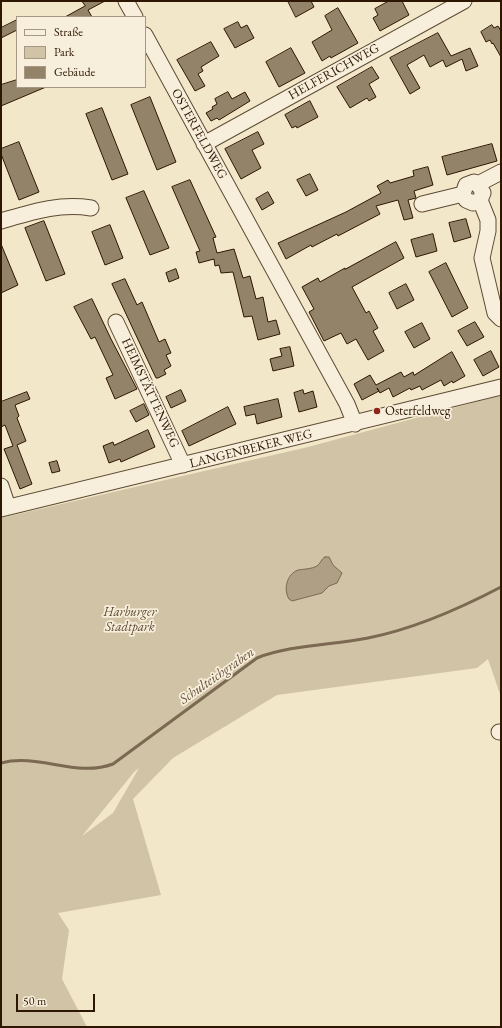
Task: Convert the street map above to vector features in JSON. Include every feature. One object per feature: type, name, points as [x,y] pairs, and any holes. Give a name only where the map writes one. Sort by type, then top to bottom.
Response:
[{"type":"street","points":[[126,1],[134,16]]},
{"type":"street","name":"HELFERICHWEG","points":[[204,144],[464,1]]},
{"type":"street","name":"OSTERFELDWEG","points":[[146,37],[347,404],[355,424]]},
{"type":"street","points":[[478,184],[501,172]]},
{"type":"street","points":[[480,200],[473,203],[466,200],[463,194],[466,185],[474,182],[483,190],[480,200],[488,220],[488,231],[482,258],[495,313],[501,319]]},
{"type":"street","points":[[422,204],[463,194]]},
{"type":"street","points":[[1,221],[44,209],[71,205],[91,208]]},
{"type":"street","name":"HEIMSTÄTTENWEG","points":[[116,322],[183,465]]},
{"type":"street","name":"LANGENBEKER WEG","points":[[5,508],[355,424],[501,387]]},
{"type":"street","points":[[1,486],[5,508]]},
{"type":"green space","name":"Harburger Stadtpark","points":[[501,395],[501,697],[488,659],[477,668],[277,695],[173,758],[133,799],[161,895],[58,913],[69,930],[62,979],[87,1027],[1,1027],[1,518],[308,447]],"holes":[[[139,768],[113,813],[82,836]]]},
{"type":"shaded area","points":[[325,557],[329,557],[333,565],[342,573],[337,583],[329,586],[322,593],[292,601],[289,599],[286,586],[291,575],[298,570],[317,566]]},
{"type":"building","points":[[82,1],[105,1],[88,10],[91,16],[67,16],[85,6]]},
{"type":"building","points":[[288,1],[311,1],[314,7],[296,17]]},
{"type":"building","points":[[389,1],[402,1],[409,15],[380,31],[373,18],[378,15],[375,9]]},
{"type":"building","points":[[338,8],[358,43],[331,58],[330,56],[322,61],[312,42],[332,30],[325,16]]},
{"type":"building","points":[[16,20],[16,30],[1,38],[1,28]]},
{"type":"building","points":[[238,22],[241,28],[247,25],[254,38],[235,48],[224,29]]},
{"type":"building","points":[[492,25],[494,28],[498,26],[501,31],[501,57],[493,43],[492,44],[490,40],[486,42],[481,32]]},
{"type":"building","points":[[438,33],[451,56],[470,48],[478,66],[466,71],[462,59],[446,67],[443,60],[430,67],[424,55],[407,65],[420,88],[410,94],[390,58]]},
{"type":"building","points":[[211,42],[219,56],[201,67],[203,71],[198,74],[205,86],[195,91],[177,60]]},
{"type":"building","points":[[291,48],[305,73],[279,87],[266,62]]},
{"type":"building","points":[[372,67],[379,78],[369,84],[376,97],[369,101],[367,98],[350,108],[337,87]]},
{"type":"building","points":[[16,80],[16,88],[44,88],[1,106],[1,85]]},
{"type":"building","points":[[228,92],[232,99],[245,92],[250,101],[219,120],[217,118],[211,121],[206,113],[213,109],[212,107],[217,104],[215,99]]},
{"type":"building","points":[[150,97],[176,162],[157,170],[131,105]]},
{"type":"building","points":[[310,101],[318,117],[297,128],[296,126],[292,128],[285,115]]},
{"type":"building","points":[[102,108],[128,174],[112,180],[86,114]]},
{"type":"building","points":[[258,132],[264,144],[252,150],[261,168],[241,179],[225,149]]},
{"type":"building","points":[[19,142],[39,192],[19,200],[1,154],[1,149]]},
{"type":"building","points":[[492,144],[497,161],[447,175],[442,157]]},
{"type":"building","points":[[428,167],[433,185],[414,191],[416,198],[408,200],[413,218],[404,220],[398,200],[376,206],[380,214],[338,236],[337,234],[312,247],[311,245],[286,259],[278,243],[346,212],[381,193],[377,186],[388,180],[390,183],[414,176],[413,171]]},
{"type":"building","points":[[310,174],[318,190],[306,196],[297,180]]},
{"type":"building","points":[[190,180],[216,237],[213,238],[217,253],[234,249],[243,278],[250,276],[256,299],[263,297],[268,322],[276,320],[280,334],[258,340],[252,316],[244,317],[233,272],[221,273],[219,265],[215,266],[214,259],[199,263],[196,252],[200,251],[172,187]]},
{"type":"building","points":[[144,191],[169,248],[150,255],[126,198]]},
{"type":"building","points":[[268,192],[274,203],[262,210],[256,199]]},
{"type":"building","points":[[466,219],[471,237],[454,242],[449,223]]},
{"type":"building","points":[[44,221],[65,274],[46,281],[25,228]]},
{"type":"building","points":[[110,225],[123,258],[105,265],[92,232]]},
{"type":"building","points":[[433,234],[437,251],[416,257],[411,240]]},
{"type":"building","points":[[396,242],[404,258],[352,287],[366,313],[369,311],[378,328],[373,331],[384,351],[368,360],[356,339],[347,344],[341,333],[324,341],[309,312],[314,309],[302,287],[318,278],[320,282]]},
{"type":"building","points":[[1,244],[18,285],[1,293]]},
{"type":"building","points":[[446,263],[468,308],[452,317],[429,272]]},
{"type":"building","points":[[176,269],[179,278],[169,282],[166,273]]},
{"type":"building","points":[[125,279],[137,305],[142,302],[159,342],[165,339],[171,353],[166,355],[171,366],[164,370],[166,374],[158,378],[156,378],[112,284]]},
{"type":"building","points":[[406,284],[414,300],[397,309],[389,293]]},
{"type":"building","points":[[92,299],[137,389],[115,399],[106,378],[113,375],[95,337],[91,339],[74,307]]},
{"type":"building","points":[[475,322],[484,337],[467,346],[458,331]]},
{"type":"building","points":[[422,323],[430,339],[414,348],[405,332]]},
{"type":"building","points":[[290,347],[294,366],[273,371],[270,359],[282,356],[280,349]]},
{"type":"building","points":[[491,351],[499,367],[483,376],[474,360]]},
{"type":"building","points":[[452,352],[465,376],[444,386],[441,380],[422,390],[420,386],[411,390],[410,388],[393,397],[389,388],[380,393],[379,391],[362,400],[354,384],[370,375],[376,385],[401,372],[404,377],[413,372],[414,375]]},
{"type":"building","points":[[181,390],[186,401],[171,408],[166,397]]},
{"type":"building","points":[[303,390],[304,394],[313,391],[317,407],[299,412],[294,393]]},
{"type":"building","points":[[27,392],[30,399],[15,405],[19,416],[17,418],[26,441],[17,445],[32,484],[20,489],[4,449],[13,446],[5,425],[1,427],[1,402]]},
{"type":"building","points":[[278,399],[282,417],[257,424],[255,414],[246,416],[244,407]]},
{"type":"building","points":[[144,404],[149,415],[136,422],[130,411]]},
{"type":"building","points":[[228,407],[236,424],[189,446],[182,431]]},
{"type":"building","points":[[148,430],[155,447],[121,462],[120,459],[109,463],[103,446],[113,442],[114,445]]},
{"type":"building","points":[[57,461],[60,471],[52,473],[49,463]]},
{"type":"waterway","name":"Schulteichgraben","points":[[1,763],[29,761],[85,768],[99,768],[113,764],[257,658],[283,650],[368,638],[385,634],[419,624],[469,603],[501,587]]},
{"type":"place","name":"Osterfeldweg","points":[[377,411]]}]
